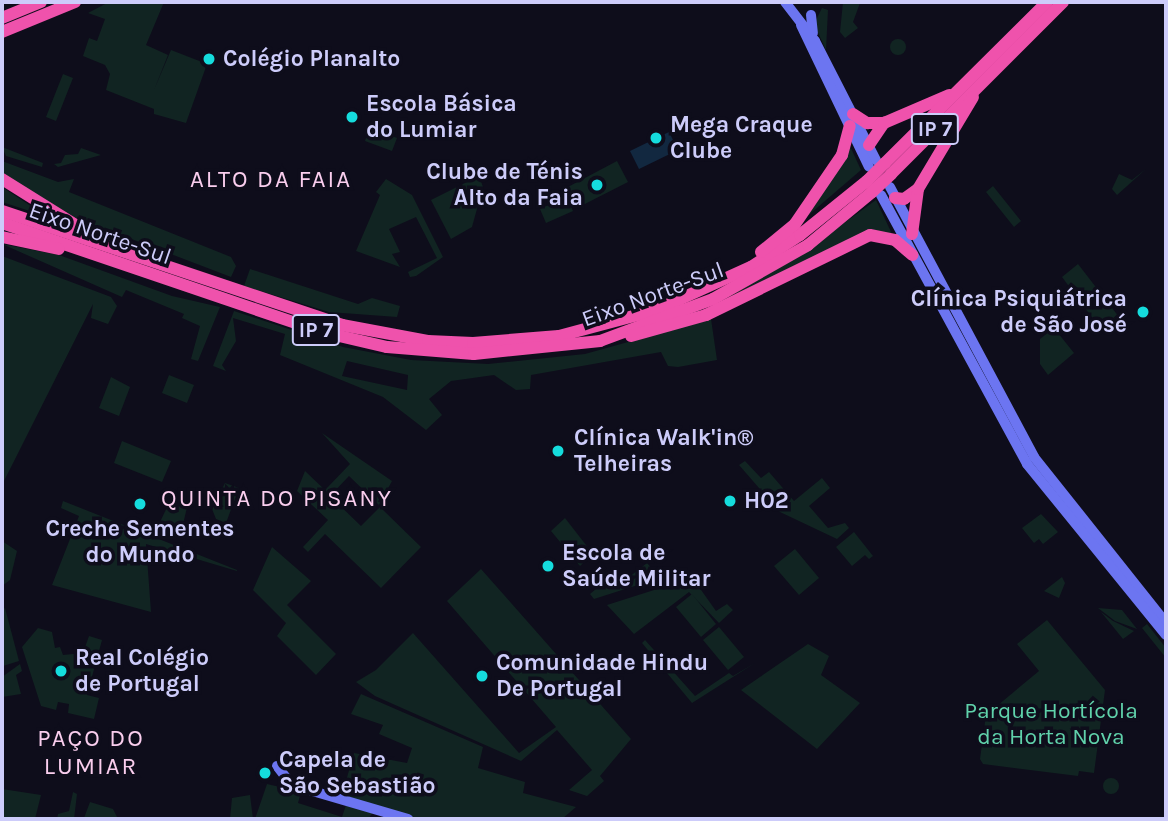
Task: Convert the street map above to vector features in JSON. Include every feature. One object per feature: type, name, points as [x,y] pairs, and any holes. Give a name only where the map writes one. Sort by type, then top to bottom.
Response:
[{"type":"highway","points":[[2,18],[41,2]]},
{"type":"highway","points":[[2,32],[75,2]]},
{"type":"highway","name":"Eixo Norte-Sul","points":[[2,211],[117,247],[342,325],[428,341],[524,341],[594,329],[656,310],[732,277],[800,235],[879,176],[956,92],[1047,2]]},
{"type":"highway","name":"Eixo Norte-Sul","points":[[2,223],[322,332],[387,347],[474,354],[600,341],[713,299],[808,245],[980,84],[1063,2]]},
{"type":"highway","points":[[912,234],[918,189],[980,84]]},
{"type":"highway","points":[[732,277],[795,224],[842,155],[851,120],[884,123],[956,92]]},
{"type":"highway","points":[[884,123],[879,176],[904,199],[918,189]]},
{"type":"highway","points":[[2,179],[67,222],[117,247]]},
{"type":"highway","points":[[600,341],[638,335],[706,315],[870,235],[895,240],[912,255]]},
{"type":"highway","points":[[2,237],[117,262]]},
{"type":"main road","points":[[785,2],[822,53],[879,176],[1034,457],[1166,623]]},
{"type":"main road","points":[[811,15],[815,41]]},
{"type":"main road","points":[[800,21],[819,66],[851,120]]},
{"type":"main road","points":[[879,176],[912,255],[1027,464],[1166,635]]},
{"type":"main road","points":[[277,766],[286,779],[408,819]]},
{"type":"green space","points":[[109,2],[164,2],[146,45],[168,55],[154,90],[171,50],[207,64],[186,123],[154,114],[154,109],[106,90],[110,74],[105,65],[83,56],[89,38],[97,41],[105,19],[88,13]]},
{"type":"green space","points":[[843,2],[860,3],[853,22],[858,28],[845,38],[840,32]]},
{"type":"green space","points":[[822,8],[828,10],[826,50],[814,24]]},
{"type":"green space","points":[[895,39],[901,39],[906,47],[904,53],[895,55],[890,50],[890,44]]},
{"type":"green space","points":[[63,74],[73,78],[56,121],[46,117]]},
{"type":"green space","points":[[370,127],[397,138],[392,151],[365,141]]},
{"type":"green space","points":[[849,144],[861,170],[797,225]]},
{"type":"green space","points":[[2,147],[43,163],[42,167],[6,156]]},
{"type":"green space","points":[[81,148],[101,155],[58,167],[54,164],[61,163],[65,155],[78,154]]},
{"type":"green space","points":[[2,161],[58,182],[74,179],[69,192],[231,257],[236,266],[231,277],[74,217],[2,173]]},
{"type":"green space","name":"Clube de Ténis Alto da Faia","points":[[617,161],[628,182],[577,208],[566,188]]},
{"type":"green space","points":[[1146,169],[1117,195],[1112,189],[1119,174],[1132,180]]},
{"type":"green space","points":[[479,176],[483,187],[472,227],[451,239],[431,200]]},
{"type":"green space","points":[[386,179],[412,195],[443,257],[416,276],[410,277],[408,272],[437,258],[416,217],[389,229],[400,252],[392,254],[400,267],[356,251],[380,195],[376,192]]},
{"type":"green space","points":[[993,186],[1021,221],[1014,227],[986,192]]},
{"type":"green space","points":[[2,187],[40,212],[39,214],[2,202]]},
{"type":"green space","points":[[566,197],[573,211],[546,223],[540,209]]},
{"type":"green space","points":[[876,200],[893,236],[888,233],[708,309],[797,257]]},
{"type":"green space","points":[[2,244],[59,255],[172,296],[220,307],[198,361],[191,359],[200,326],[182,318],[184,314],[126,290],[122,297]]},
{"type":"green space","points":[[2,256],[111,297],[117,306],[108,324],[91,318],[93,304],[2,485]]},
{"type":"green space","points":[[1078,264],[1119,317],[1102,331],[1062,277]]},
{"type":"green space","points":[[250,269],[358,304],[372,298],[400,306],[397,317],[329,312],[244,286]]},
{"type":"green space","points":[[234,311],[343,347],[411,360],[488,364],[585,354],[711,319],[717,360],[678,367],[668,366],[661,352],[531,375],[530,389],[516,390],[494,375],[451,381],[429,399],[442,415],[426,430],[383,397],[280,355],[285,334],[233,318],[236,341],[222,365],[226,371],[213,366]],"holes":[[[347,361],[408,375],[407,390],[342,376]]]},
{"type":"green space","points":[[1054,328],[1074,353],[1048,375],[1040,364],[1040,339]]},
{"type":"green space","points":[[169,375],[194,385],[187,403],[162,393]]},
{"type":"green space","points":[[111,377],[130,387],[119,416],[99,408]]},
{"type":"green space","points":[[322,433],[392,481],[379,505],[349,476],[330,496],[361,526],[380,507],[421,547],[381,588],[325,534],[308,552],[303,547],[328,520],[297,491],[305,471],[325,490],[350,464]]},
{"type":"green space","points":[[122,441],[171,461],[162,482],[114,463]]},
{"type":"green space","points":[[745,461],[761,478],[769,472],[794,501],[822,478],[830,488],[809,506],[828,528],[845,523],[849,528],[837,539],[780,512],[739,465]]},
{"type":"green space","points":[[225,483],[239,488],[226,523],[216,519],[212,509]]},
{"type":"green space","points":[[172,497],[188,503],[181,533],[159,524]]},
{"type":"green space","points":[[63,501],[237,571],[146,544],[151,612],[52,585],[79,516],[61,508]]},
{"type":"green space","points":[[1041,514],[1058,532],[1043,544],[1039,539],[1034,543],[1022,528]]},
{"type":"green space","points":[[565,518],[593,554],[580,566],[551,531]]},
{"type":"green space","points":[[854,532],[873,556],[869,559],[865,555],[852,566],[836,547]]},
{"type":"green space","points":[[2,541],[17,551],[10,580],[2,586]]},
{"type":"green space","points":[[272,547],[311,581],[287,605],[336,654],[316,675],[277,636],[286,623],[253,590]]},
{"type":"green space","points":[[795,549],[819,578],[799,595],[774,566]]},
{"type":"green space","points":[[647,563],[655,572],[663,567],[669,575],[594,599],[590,594],[616,572],[624,581]]},
{"type":"green space","points":[[481,569],[631,739],[600,776],[604,781],[587,796],[569,790],[592,770],[557,730],[521,761],[375,696],[356,682],[376,670],[413,633],[519,753],[556,727],[447,601]]},
{"type":"green space","points":[[1062,577],[1065,583],[1059,598],[1044,591]]},
{"type":"green space","points":[[694,580],[716,611],[727,604],[733,610],[719,623],[689,592],[634,634],[607,605],[676,583],[682,589]]},
{"type":"green space","points":[[692,594],[716,624],[701,637],[676,607]]},
{"type":"green space","points":[[5,608],[19,661],[3,666],[2,610]]},
{"type":"green space","points":[[1098,608],[1122,610],[1137,629],[1115,621]]},
{"type":"green space","points":[[1101,612],[1113,621],[1134,631],[1123,639]]},
{"type":"green space","name":"Parque Hortícola da Horta Nova","points":[[1047,620],[1105,690],[1094,773],[1079,771],[1078,776],[983,764],[980,759],[986,715],[1039,671],[1017,644]]},
{"type":"green space","points":[[1147,624],[1166,648],[1166,658],[1142,628]]},
{"type":"green space","points":[[719,627],[744,657],[728,670],[703,640]]},
{"type":"green space","points":[[38,628],[52,632],[55,648],[60,647],[63,655],[83,653],[89,636],[102,640],[87,695],[99,698],[94,719],[68,713],[69,704],[58,702],[56,710],[41,706],[22,647]]},
{"type":"green space","points":[[645,640],[695,696],[729,673],[733,676],[755,663],[692,703],[642,643]]},
{"type":"green space","points":[[808,644],[829,656],[821,675],[860,703],[817,749],[741,690]]},
{"type":"green space","points":[[20,664],[22,671],[16,675],[21,694],[2,697],[2,677]]},
{"type":"green space","points":[[361,694],[483,747],[478,768],[525,782],[523,793],[576,807],[562,819],[417,819],[342,795],[354,753],[407,763],[412,748],[379,734],[383,725],[351,714]]},
{"type":"green space","points":[[1111,778],[1119,786],[1111,794],[1103,786]]},
{"type":"green space","points":[[267,784],[301,792],[298,803],[342,817],[346,805],[374,811],[368,819],[255,819]]},
{"type":"green space","points":[[2,789],[41,795],[35,819],[2,819]]},
{"type":"green space","points":[[73,792],[77,794],[74,819],[57,819],[58,814],[69,811]]},
{"type":"green space","points":[[250,795],[253,819],[230,819],[232,798]]},
{"type":"green space","points":[[90,802],[113,809],[118,819],[84,818]]},
{"type":"water","points":[[669,132],[678,150],[639,169],[630,151]]},
{"type":"place","name":"Colégio Planalto","points":[[209,59]]},
{"type":"place","name":"Escola Básica do Lumiar","points":[[352,117]]},
{"type":"place","name":"Mega Craque Clube","points":[[656,138]]},
{"type":"place","name":"Clube de Ténis Alto da Faia","points":[[597,185]]},
{"type":"place","name":"Clínica Psiquiátrica de São José","points":[[1143,312]]},
{"type":"place","name":"Clínica Walk'in® Telheiras","points":[[558,451]]},
{"type":"place","name":"H02","points":[[730,501]]},
{"type":"place","name":"Creche Sementes do Mundo","points":[[140,504]]},
{"type":"place","name":"Escola de Saúde Militar","points":[[548,566]]},
{"type":"place","name":"Real Colégio de Portugal","points":[[61,671]]},
{"type":"place","name":"Comunidade Hindu De Portugal","points":[[482,676]]},
{"type":"place","name":"Capela de São Sebastião","points":[[265,773]]},
{"type":"district","name":"ALTO DA FAIA","points":[[271,180]]},
{"type":"district","name":"QUINTA DO PISANY","points":[[277,499]]},
{"type":"district","name":"PAÇO DO LUMIAR","points":[[91,753]]}]
